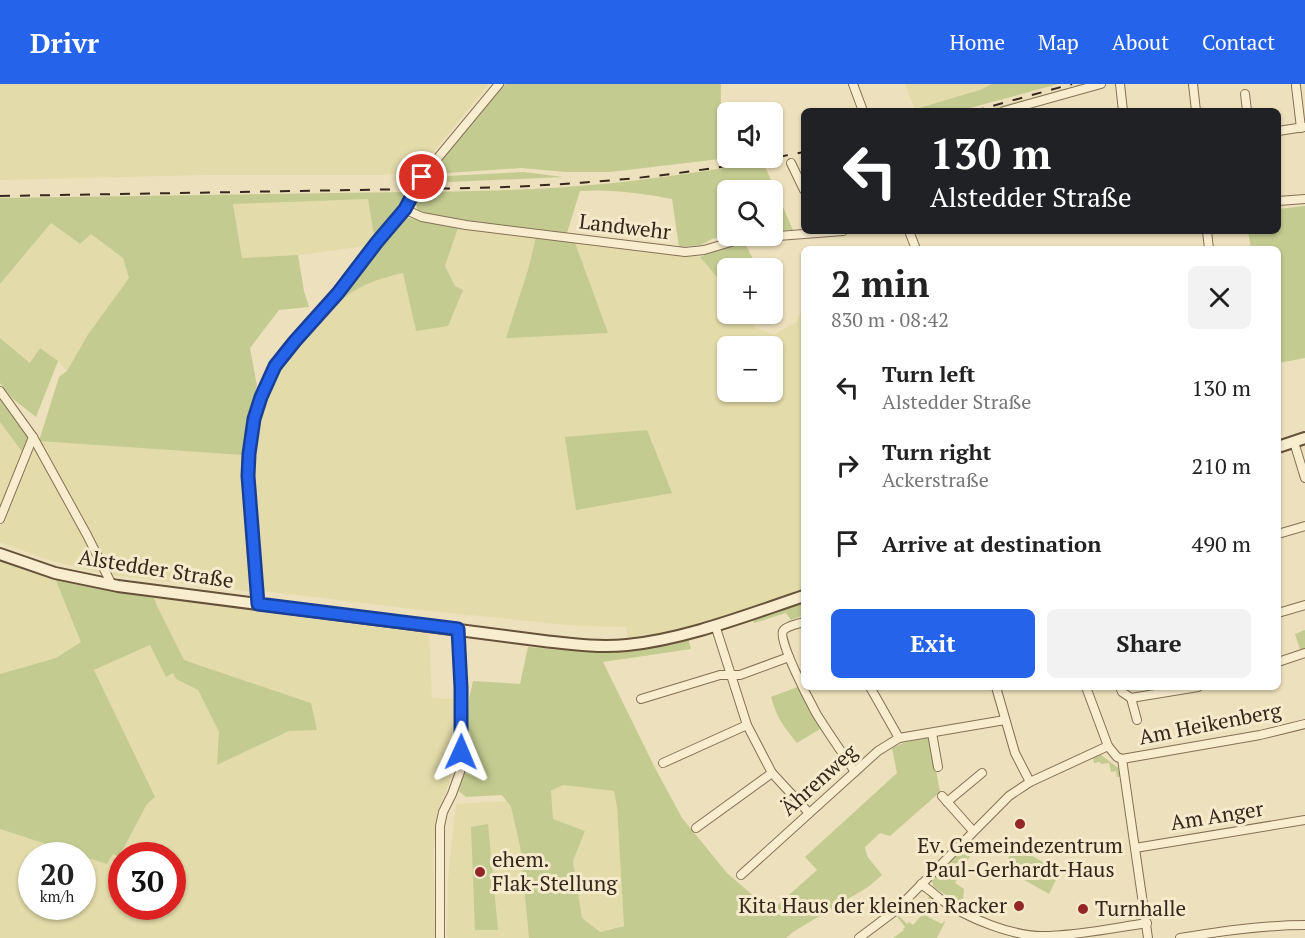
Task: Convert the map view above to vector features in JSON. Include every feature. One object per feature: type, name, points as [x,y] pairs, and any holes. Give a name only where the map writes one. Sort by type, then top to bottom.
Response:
[{"type":"street","points":[[258,604],[248,476],[249,454],[254,419],[275,366],[338,293],[405,209],[422,177],[499,84]]},
{"type":"street","points":[[853,84],[862,108]]},
{"type":"street","points":[[1015,108],[1101,84]]},
{"type":"street","points":[[1120,84],[1123,108]]},
{"type":"street","points":[[1193,84],[1196,108]]},
{"type":"street","points":[[1281,131],[1303,127],[1296,86]]},
{"type":"street","points":[[1245,94],[1247,108]]},
{"type":"street","points":[[791,164],[801,184]]},
{"type":"street","points":[[1281,201],[1305,199]]},
{"type":"street","name":"Landwehr","points":[[405,209],[422,217],[466,225],[685,252],[704,250],[741,239],[805,234]]},
{"type":"street","points":[[0,391],[33,437],[112,585]]},
{"type":"street","points":[[0,519],[33,437]]},
{"type":"street","points":[[1281,446],[1299,440],[1305,477]]},
{"type":"street","points":[[1281,533],[1305,526]]},
{"type":"street","name":"Alstedder Straße","points":[[0,554],[55,573],[112,585],[544,641],[602,646],[666,639],[801,597]]},
{"type":"street","points":[[1281,612],[1305,605]]},
{"type":"street","points":[[801,623],[782,633],[789,657],[801,681]]},
{"type":"street","points":[[715,625],[747,724],[772,773],[809,813]]},
{"type":"street","points":[[440,938],[440,825],[460,772],[461,688],[458,629]]},
{"type":"street","points":[[1281,661],[1305,653]]},
{"type":"street","points":[[641,699],[720,675],[740,675],[789,657]]},
{"type":"street","points":[[805,690],[815,710],[855,772]]},
{"type":"street","points":[[872,690],[899,738]]},
{"type":"street","points":[[997,690],[1015,753],[1030,782]]},
{"type":"street","points":[[1087,690],[1108,746],[1116,757],[1122,759],[1148,938]]},
{"type":"street","points":[[1121,690],[1131,698],[1137,720]]},
{"type":"street","points":[[1131,698],[1180,690]]},
{"type":"street","name":"Ährenweg","points":[[741,875],[878,751],[899,738],[1005,720]]},
{"type":"street","points":[[663,763],[747,724]]},
{"type":"street","name":"Am Heikenberg","points":[[1122,759],[1260,735],[1305,724]]},
{"type":"street","points":[[932,733],[938,767]]},
{"type":"street","points":[[859,938],[895,911],[1010,796],[1030,782],[1108,746]]},
{"type":"street","points":[[696,828],[772,773]]},
{"type":"street","points":[[973,831],[945,799],[982,773]]},
{"type":"street","name":"Am Anger","points":[[1135,848],[1305,820]]},
{"type":"street","points":[[921,884],[944,902],[982,921],[1040,937],[1147,923]]},
{"type":"street","points":[[1180,938],[1277,925],[1305,925]]},
{"type":"street","points":[[1254,929],[1256,938]]},
{"type":"shaded area","points":[[0,84],[489,84],[416,173],[0,180]]},
{"type":"shaded area","points":[[905,84],[992,84],[981,90],[915,108]]},
{"type":"shaded area","points":[[368,199],[374,236],[366,246],[298,255],[242,258],[233,203]]},
{"type":"shaded area","points":[[51,223],[80,244],[91,234],[123,258],[129,278],[87,336],[67,371],[40,348],[31,363],[0,338],[0,284]]},
{"type":"shaded area","points":[[458,228],[536,237],[528,270],[574,240],[700,257],[717,277],[717,324],[753,324],[756,328],[774,335],[796,322],[801,312],[801,597],[627,645],[627,627],[578,626],[264,591],[255,506],[255,435],[272,384],[294,353],[338,302],[354,289],[371,281],[403,273],[416,331],[455,286],[445,266]]},
{"type":"shaded area","points":[[0,422],[23,453],[0,509]]},
{"type":"shaded area","points":[[39,441],[242,455],[243,493],[253,592],[111,575]]},
{"type":"shaded area","points":[[33,443],[105,574],[49,560],[0,542],[0,526]]},
{"type":"shaded area","points":[[0,560],[54,576],[82,642],[56,658],[0,674]]},
{"type":"shaded area","points":[[154,598],[429,634],[432,698],[454,699],[450,781],[437,813],[433,852],[435,938],[0,938],[0,829],[40,842],[18,842],[18,920],[96,920],[96,860],[107,864],[108,862],[108,920],[186,920],[186,842],[127,842],[147,804],[155,797],[94,670],[151,645],[166,676],[173,673],[176,679],[198,690],[219,732],[218,765],[289,730],[311,703],[184,660]]},
{"type":"shaded area","points":[[563,785],[614,791],[617,807],[624,925],[600,932],[582,918],[573,861],[585,831],[552,819],[551,792]]},
{"type":"shaded area","points":[[506,801],[511,807],[520,846],[529,938],[448,938],[448,878],[456,804]]},
{"type":"green space","points":[[505,84],[721,84],[721,102],[717,102],[717,159],[610,172],[566,172],[521,168],[432,174],[434,168]]},
{"type":"green space","points":[[992,84],[1058,84],[970,108],[919,108],[980,90]]},
{"type":"green space","points":[[1083,84],[1092,84],[1003,108],[994,108]]},
{"type":"green space","points":[[723,168],[766,168],[771,180],[717,180],[717,238],[701,245],[679,247],[672,199],[638,193],[580,191],[567,233],[418,213],[416,204],[418,192],[510,190],[643,180]]},
{"type":"green space","points":[[524,172],[563,177],[427,183],[428,177]]},
{"type":"green space","points":[[409,192],[395,214],[374,236],[368,199],[233,204],[242,258],[298,255],[309,307],[279,310],[250,348],[257,386],[242,455],[39,441],[59,377],[67,371],[87,336],[129,278],[123,258],[91,234],[80,244],[51,223],[0,284],[0,198]]},
{"type":"green space","points":[[1305,206],[1305,358],[1281,362],[1281,246],[1250,246],[1248,234],[1281,234],[1281,209]]},
{"type":"green space","points":[[783,207],[793,230],[783,230]]},
{"type":"green space","points":[[405,217],[458,228],[445,266],[455,286],[463,290],[448,326],[416,331],[403,273],[369,283],[338,302]]},
{"type":"green space","points":[[536,237],[574,240],[608,333],[506,338]]},
{"type":"green space","points":[[728,246],[746,246],[752,258],[717,258],[717,277],[700,257]]},
{"type":"green space","points":[[0,338],[30,363],[40,348],[58,361],[36,417],[12,398],[0,383]]},
{"type":"green space","points":[[0,395],[29,436],[23,453],[0,422]]},
{"type":"green space","points":[[647,430],[672,493],[576,510],[565,437]]},
{"type":"green space","points":[[54,576],[154,598],[184,660],[311,703],[317,730],[289,731],[217,765],[219,732],[198,690],[176,679],[173,673],[166,677],[150,645],[94,670],[155,797],[147,804],[127,842],[108,842],[107,864],[96,860],[96,842],[40,842],[0,829],[0,674],[56,658],[81,642]]},
{"type":"green space","points":[[801,597],[801,616],[791,620],[786,613],[754,623],[751,613]]},
{"type":"green space","points":[[1305,630],[1305,651],[1301,652],[1295,634]]},
{"type":"green space","points":[[687,634],[691,649],[603,662],[682,818],[727,873],[771,911],[817,870],[805,857],[897,773],[892,748],[930,737],[940,792],[890,836],[880,833],[865,847],[867,856],[882,875],[868,887],[786,938],[529,938],[520,846],[511,807],[502,795],[466,797],[459,791],[473,681],[520,684],[528,647],[610,650]],"holes":[[[563,785],[614,791],[617,807],[624,926],[600,932],[582,918],[573,861],[585,831],[553,819],[551,791]]]},
{"type":"green space","points":[[800,686],[820,729],[797,743],[781,721],[771,697]]},
{"type":"green space","points":[[1100,754],[1118,768],[1120,777],[1117,777],[1116,771],[1111,772],[1109,763],[1094,763],[1093,758]]},
{"type":"green space","points":[[488,824],[498,930],[475,930],[471,827]]},
{"type":"green space","points":[[971,842],[976,845],[955,883],[964,889],[963,899],[958,903],[934,887],[932,882]]},
{"type":"green space","points":[[1015,846],[1060,872],[1049,894],[1003,868]]},
{"type":"green space","points":[[930,896],[941,904],[936,902],[928,917],[942,924],[945,922],[937,938],[893,938],[905,927],[896,915],[907,924],[909,922],[913,925],[932,904],[928,898]]},
{"type":"railway","points":[[985,108],[1072,84]]},
{"type":"railway","points":[[0,196],[533,186],[671,174],[801,153]]},
{"type":"place","name":"Ev. Gemeindezentrum Paul-Gerhardt-Haus","points":[[1020,824]]},
{"type":"place","name":"ehem. Flak-Stellung","points":[[480,872]]},
{"type":"place","name":"Kita Haus der kleinen Racker","points":[[1019,906]]},
{"type":"place","name":"Turnhalle","points":[[1083,909]]},
{"type":"route","points":[[422,177],[405,209],[338,293],[275,366],[254,419],[249,454],[248,487],[252,512],[258,604],[458,629],[461,752]]}]
